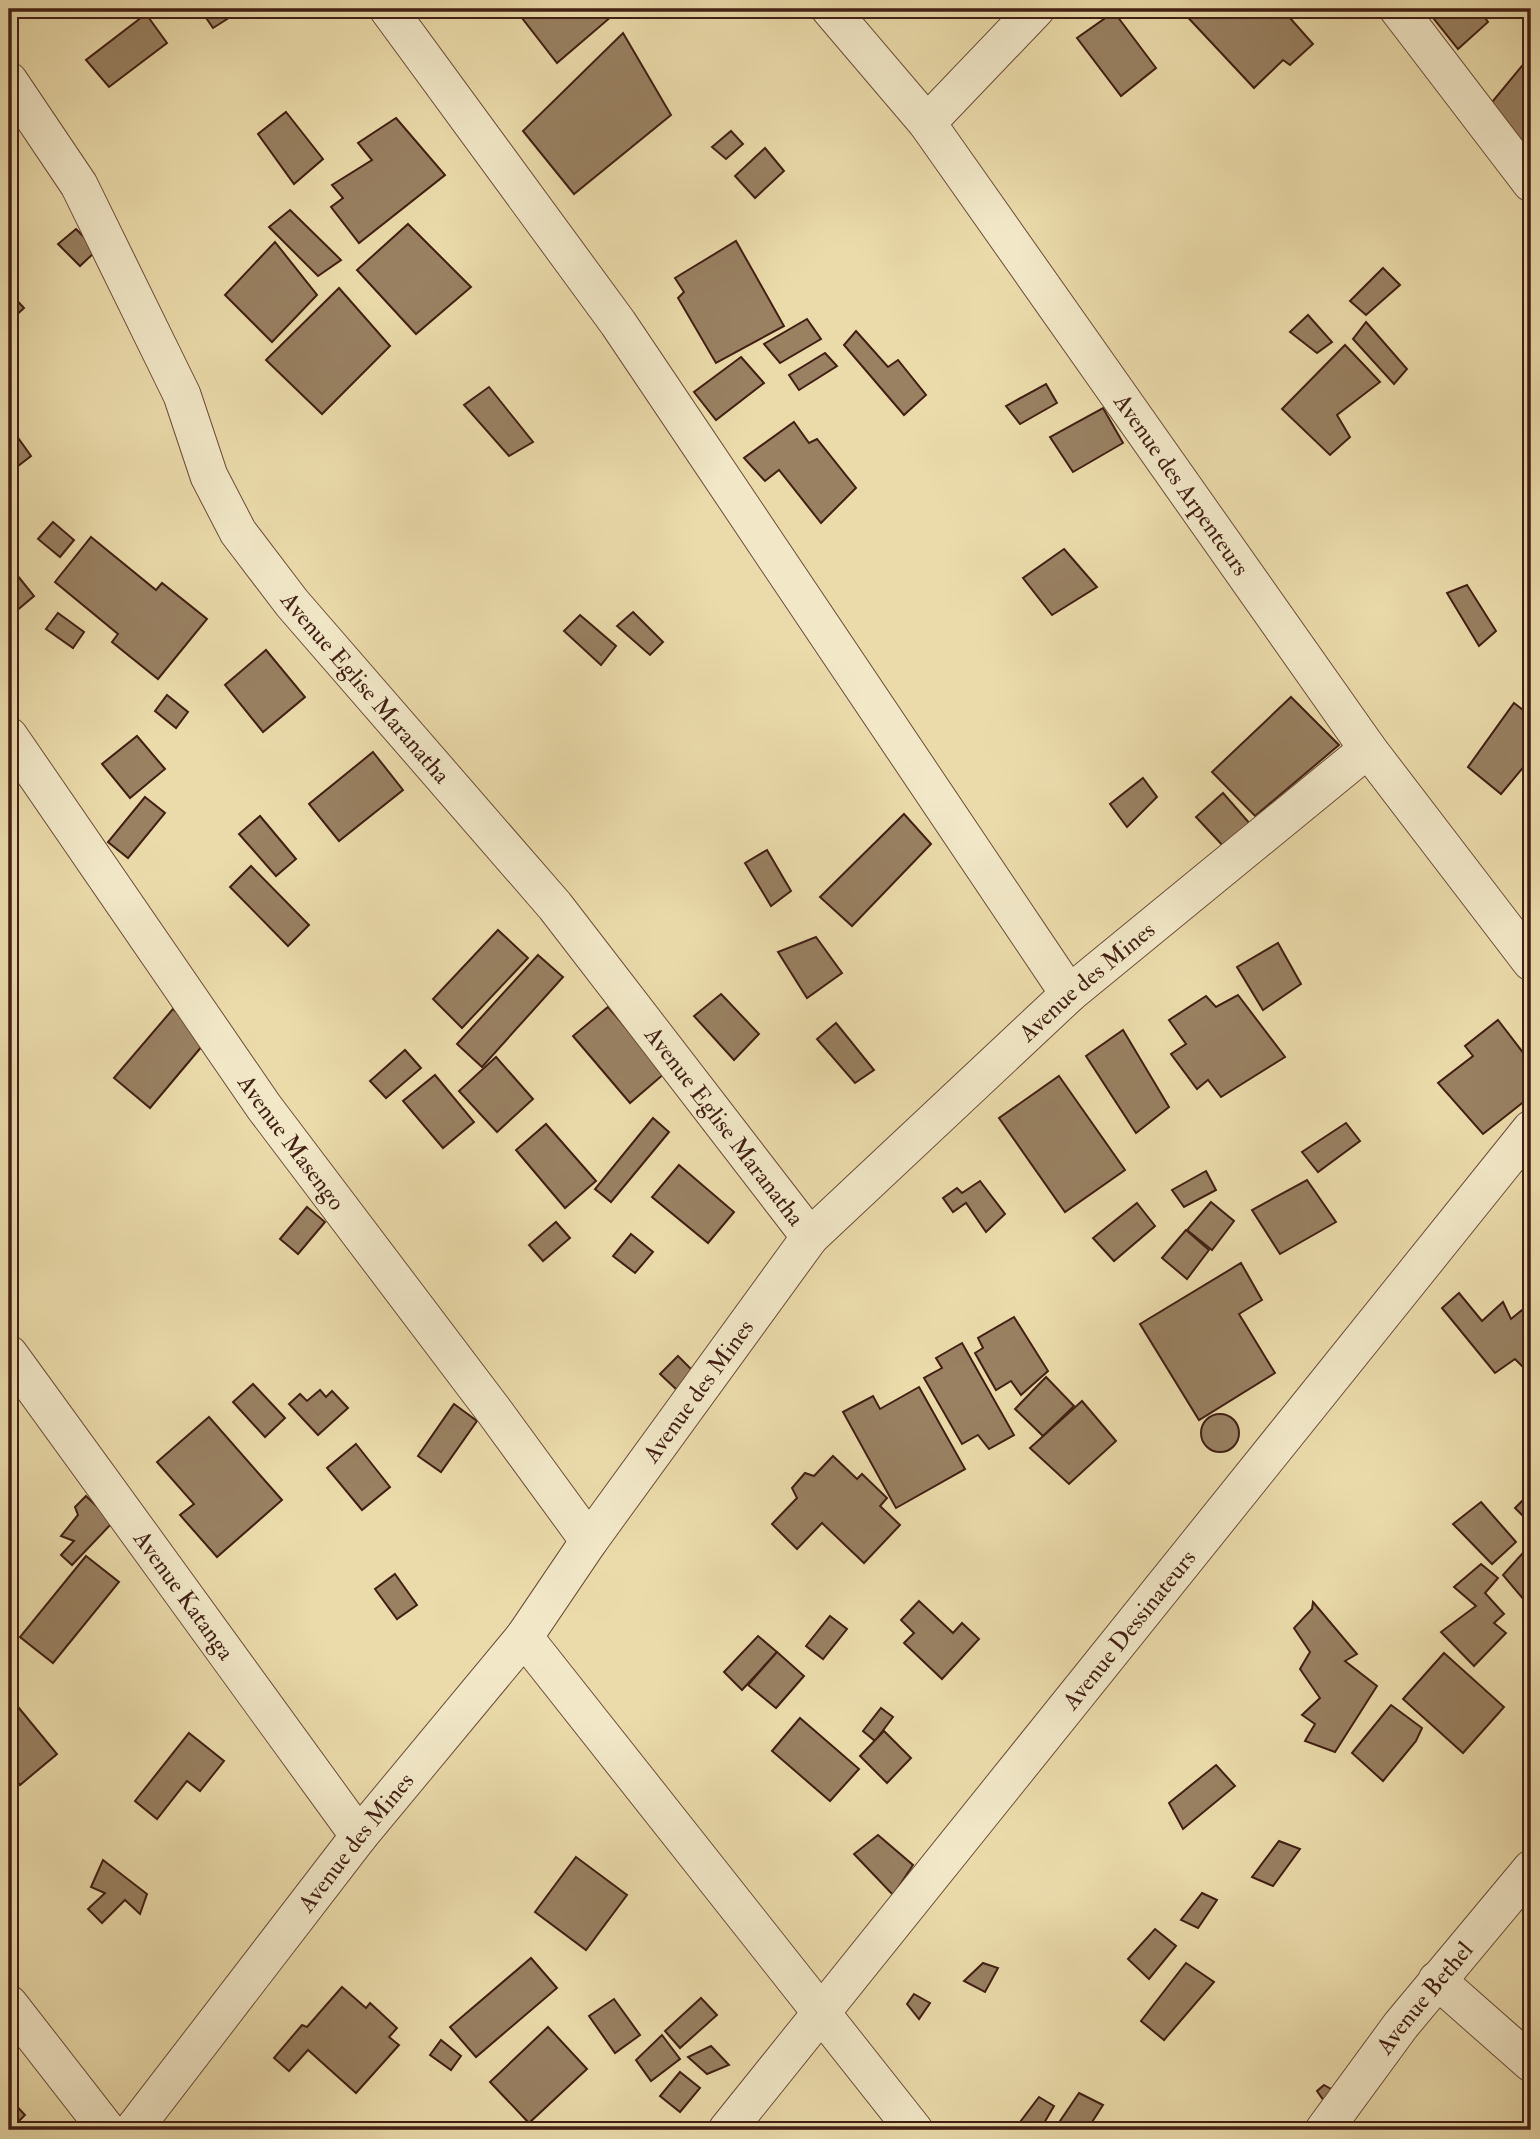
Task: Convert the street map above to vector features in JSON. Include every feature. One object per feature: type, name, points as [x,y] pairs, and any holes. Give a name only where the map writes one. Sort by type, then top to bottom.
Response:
[{"type":"street","points":[[388,9],[618,323],[1069,994]]},
{"type":"street","name":"Avenue des Arpenteurs","points":[[830,9],[927,123],[1368,749],[1531,962]]},
{"type":"street","points":[[927,123],[1037,9]]},
{"type":"street","points":[[1398,9],[1531,183]]},
{"type":"street","name":"Avenue Eglise Maranatha","points":[[9,81],[79,185],[182,395],[209,476],[238,532],[292,603],[555,906],[810,1237]]},
{"type":"street","name":"Avenue Masengo","points":[[9,736],[264,1107],[589,1541]]},
{"type":"street","name":"Avenue des Mines","points":[[133,2130],[359,1836],[524,1637],[589,1541],[810,1237],[1069,994],[1368,749]]},
{"type":"street","name":"Avenue Dessinateurs","points":[[727,2130],[1531,1129]]},
{"type":"street","name":"Avenue Katanga","points":[[9,1354],[359,1836]]},
{"type":"street","points":[[524,1637],[914,2130]]},
{"type":"street","name":"Avenue Bethel","points":[[1324,2130],[1437,1980],[1531,1869]]},
{"type":"street","points":[[1437,1980],[1531,2063]]},
{"type":"street","points":[[9,2004],[107,2130]]},
{"type":"building","points":[[200,9],[243,9],[213,28]]},
{"type":"building","points":[[515,9],[606,9],[612,16],[557,63]]},
{"type":"building","points":[[1180,9],[1265,9],[1272,18],[1282,9],[1313,44],[1290,65],[1283,60],[1254,88]]},
{"type":"building","points":[[1426,9],[1478,9],[1488,22],[1458,49]]},
{"type":"building","points":[[1114,12],[1156,68],[1121,96],[1077,38]]},
{"type":"building","points":[[146,14],[167,43],[109,87],[86,60]]},
{"type":"building","points":[[623,33],[671,115],[574,194],[523,131]]},
{"type":"building","points":[[1531,55],[1531,131],[1523,142],[1488,107]]},
{"type":"building","points":[[286,112],[323,159],[294,184],[258,134]]},
{"type":"building","points":[[396,118],[445,175],[359,243],[331,207],[343,198],[332,185],[372,160],[358,143]]},
{"type":"building","points":[[731,131],[743,144],[726,159],[712,147]]},
{"type":"building","points":[[765,148],[784,171],[755,198],[735,176]]},
{"type":"building","points":[[290,210],[341,260],[318,276],[269,227]]},
{"type":"building","points":[[408,224],[471,287],[416,334],[357,270]]},
{"type":"building","points":[[76,229],[97,250],[80,266],[58,244]]},
{"type":"building","points":[[736,241],[784,326],[716,363],[678,298],[684,292],[675,278]]},
{"type":"building","points":[[275,242],[317,295],[272,342],[225,295]]},
{"type":"building","points":[[1383,268],[1400,285],[1366,315],[1350,301]]},
{"type":"building","points":[[339,288],[390,346],[322,414],[266,360]]},
{"type":"building","points":[[9,292],[24,308],[9,322]]},
{"type":"building","points":[[1308,315],[1332,342],[1317,353],[1290,332]]},
{"type":"building","points":[[807,319],[821,339],[780,363],[764,344]]},
{"type":"building","points":[[1366,322],[1407,369],[1394,384],[1353,339]]},
{"type":"building","points":[[856,331],[888,367],[898,360],[926,395],[904,415],[844,345]]},
{"type":"building","points":[[1345,345],[1380,382],[1337,415],[1350,437],[1330,455],[1282,409]]},
{"type":"building","points":[[825,353],[837,366],[799,390],[789,375]]},
{"type":"building","points":[[741,357],[764,383],[716,420],[694,392]]},
{"type":"building","points":[[1046,384],[1057,403],[1020,424],[1006,406]]},
{"type":"building","points":[[489,387],[533,442],[509,456],[464,405]]},
{"type":"building","points":[[1103,408],[1123,443],[1073,472],[1050,437]]},
{"type":"building","points":[[794,422],[809,443],[817,439],[856,488],[821,523],[779,470],[765,481],[744,458]]},
{"type":"building","points":[[9,425],[31,456],[9,473]]},
{"type":"building","points":[[53,522],[74,540],[60,557],[38,539]]},
{"type":"building","points":[[91,537],[156,590],[162,583],[207,619],[158,679],[112,642],[118,634],[55,582]]},
{"type":"building","points":[[1064,549],[1097,587],[1052,615],[1023,578]]},
{"type":"building","points":[[9,565],[34,596],[9,617]]},
{"type":"building","points":[[1467,585],[1496,631],[1479,646],[1447,593]]},
{"type":"building","points":[[633,612],[663,642],[650,655],[617,626]]},
{"type":"building","points":[[58,613],[84,632],[73,648],[46,629]]},
{"type":"building","points":[[580,615],[616,646],[601,665],[564,631]]},
{"type":"building","points":[[266,650],[305,697],[263,732],[225,685]]},
{"type":"building","points":[[167,695],[188,712],[176,728],[155,711]]},
{"type":"building","points":[[1291,697],[1339,745],[1255,816],[1212,772]]},
{"type":"building","points":[[1514,703],[1531,716],[1531,758],[1501,794],[1468,767]]},
{"type":"building","points":[[137,736],[165,769],[130,798],[102,764]]},
{"type":"building","points":[[373,752],[403,790],[339,841],[309,804]]},
{"type":"building","points":[[1143,778],[1157,797],[1127,827],[1110,804]]},
{"type":"building","points":[[1223,793],[1251,825],[1226,849],[1196,817]]},
{"type":"building","points":[[145,797],[165,813],[128,858],[108,842]]},
{"type":"building","points":[[904,814],[931,844],[852,926],[820,897]]},
{"type":"building","points":[[260,816],[296,859],[276,876],[239,834]]},
{"type":"building","points":[[767,850],[791,891],[771,906],[745,863]]},
{"type":"building","points":[[251,866],[309,925],[288,946],[230,887]]},
{"type":"building","points":[[498,930],[528,958],[462,1028],[433,999]]},
{"type":"building","points":[[816,937],[842,973],[807,998],[778,952]]},
{"type":"building","points":[[1278,943],[1301,984],[1263,1010],[1237,967]]},
{"type":"building","points":[[538,955],[563,977],[482,1067],[457,1044]]},
{"type":"building","points":[[721,994],[759,1034],[734,1060],[694,1016]]},
{"type":"building","points":[[1238,995],[1285,1057],[1221,1097],[1208,1080],[1197,1089],[1171,1054],[1186,1044],[1169,1020],[1206,996],[1216,1007]]},
{"type":"building","points":[[608,1007],[665,1073],[630,1103],[573,1036]]},
{"type":"building","points":[[173,1009],[208,1039],[150,1108],[114,1078]]},
{"type":"building","points":[[1498,1020],[1531,1063],[1531,1096],[1483,1134],[1438,1083],[1473,1056],[1465,1046]]},
{"type":"building","points":[[836,1023],[874,1070],[855,1083],[817,1039]]},
{"type":"building","points":[[1123,1030],[1169,1107],[1136,1133],[1086,1056]]},
{"type":"building","points":[[405,1050],[421,1068],[386,1098],[370,1081]]},
{"type":"building","points":[[496,1057],[533,1099],[497,1132],[459,1091]]},
{"type":"building","points":[[435,1075],[474,1122],[443,1148],[403,1101]]},
{"type":"building","points":[[1059,1076],[1125,1170],[1065,1212],[999,1118]]},
{"type":"building","points":[[653,1118],[669,1132],[611,1202],[595,1189]]},
{"type":"building","points":[[1346,1123],[1360,1141],[1318,1172],[1302,1152]]},
{"type":"building","points":[[546,1124],[596,1181],[565,1208],[516,1150]]},
{"type":"building","points":[[679,1165],[734,1212],[708,1243],[652,1197]]},
{"type":"building","points":[[1206,1171],[1216,1190],[1184,1207],[1172,1190]]},
{"type":"building","points":[[1307,1180],[1336,1222],[1280,1254],[1252,1210]]},
{"type":"building","points":[[980,1181],[1005,1214],[986,1232],[966,1203],[953,1212],[943,1198],[957,1188],[962,1193]]},
{"type":"building","points":[[1211,1202],[1234,1221],[1212,1250],[1187,1230]]},
{"type":"building","points":[[1137,1203],[1155,1226],[1114,1261],[1093,1238]]},
{"type":"building","points":[[307,1207],[325,1222],[298,1254],[280,1239]]},
{"type":"building","points":[[556,1222],[570,1238],[543,1261],[529,1245]]},
{"type":"building","points":[[1186,1230],[1209,1250],[1187,1279],[1162,1258]]},
{"type":"building","points":[[631,1234],[653,1252],[635,1273],[613,1256]]},
{"type":"building","points":[[1241,1263],[1262,1300],[1239,1314],[1275,1373],[1199,1420],[1140,1324]]},
{"type":"building","points":[[1459,1293],[1482,1321],[1503,1302],[1511,1319],[1522,1310],[1531,1328],[1531,1339],[1527,1343],[1531,1347],[1531,1375],[1515,1359],[1495,1373],[1442,1308]]},
{"type":"building","points":[[1014,1317],[1048,1371],[1021,1395],[1011,1381],[996,1390],[975,1353],[983,1348],[978,1338]]},
{"type":"building","points":[[962,1343],[1014,1435],[989,1449],[978,1435],[962,1444],[924,1378],[942,1368],[936,1358]]},
{"type":"building","points":[[678,1356],[694,1372],[677,1390],[660,1374]]},
{"type":"building","points":[[1046,1377],[1074,1406],[1043,1436],[1015,1409]]},
{"type":"building","points":[[253,1384],[285,1418],[265,1437],[233,1402]]},
{"type":"building","points":[[919,1387],[965,1469],[896,1508],[843,1412],[873,1396],[880,1409]]},
{"type":"building","points":[[320,1390],[326,1397],[332,1391],[348,1408],[318,1435],[289,1404],[300,1394],[307,1401]]},
{"type":"building","points":[[1082,1401],[1116,1441],[1069,1484],[1030,1448]]},
{"type":"building","points":[[454,1404],[477,1421],[441,1472],[418,1456]]},
{"type":"building","points":[[1220,1414],[1234,1419],[1239,1433],[1234,1447],[1220,1452],[1206,1447],[1201,1433],[1206,1419]]},
{"type":"building","points":[[209,1417],[282,1500],[217,1557],[180,1515],[194,1504],[157,1462]]},
{"type":"building","points":[[356,1444],[390,1487],[362,1510],[327,1468]]},
{"type":"building","points":[[833,1456],[857,1479],[862,1474],[887,1498],[880,1506],[900,1525],[864,1563],[822,1523],[797,1549],[772,1524],[797,1498],[792,1488],[805,1473],[814,1476]]},
{"type":"building","points":[[1531,1492],[1531,1524],[1515,1508]]},
{"type":"building","points":[[86,1496],[113,1522],[72,1565],[61,1555],[74,1541],[61,1536],[78,1515],[75,1507]]},
{"type":"building","points":[[1481,1502],[1516,1542],[1492,1564],[1453,1524]]},
{"type":"building","points":[[1531,1544],[1531,1591],[1524,1600],[1503,1575]]},
{"type":"building","points":[[86,1556],[119,1582],[53,1663],[20,1637]]},
{"type":"building","points":[[1481,1564],[1498,1578],[1485,1593],[1504,1614],[1494,1623],[1506,1633],[1474,1666],[1441,1632],[1476,1606],[1454,1587]]},
{"type":"building","points":[[395,1574],[417,1605],[397,1619],[375,1589]]},
{"type":"building","points":[[919,1601],[953,1633],[962,1623],[979,1639],[942,1679],[904,1643],[914,1633],[901,1620]]},
{"type":"building","points":[[1313,1602],[1357,1654],[1345,1661],[1377,1686],[1335,1752],[1305,1741],[1315,1724],[1302,1715],[1320,1698],[1300,1669],[1310,1652],[1294,1628],[1312,1609]]},
{"type":"building","points":[[830,1616],[847,1629],[823,1659],[806,1646]]},
{"type":"building","points":[[758,1636],[777,1652],[742,1690],[724,1672]]},
{"type":"building","points":[[777,1652],[804,1676],[776,1708],[748,1685]]},
{"type":"building","points":[[1444,1653],[1504,1707],[1463,1753],[1403,1699]]},
{"type":"building","points":[[9,1696],[57,1754],[20,1785],[9,1772]]},
{"type":"building","points":[[1391,1705],[1422,1728],[1416,1741],[1383,1781],[1352,1753]]},
{"type":"building","points":[[881,1708],[893,1717],[875,1741],[863,1731]]},
{"type":"building","points":[[800,1718],[859,1769],[830,1801],[772,1751]]},
{"type":"building","points":[[884,1731],[911,1758],[887,1783],[860,1756]]},
{"type":"building","points":[[189,1733],[224,1761],[200,1791],[187,1781],[157,1819],[135,1801]]},
{"type":"building","points":[[1216,1765],[1235,1786],[1183,1829],[1169,1803]]},
{"type":"building","points":[[878,1835],[913,1865],[893,1895],[854,1854]]},
{"type":"building","points":[[1279,1841],[1300,1849],[1273,1886],[1252,1877]]},
{"type":"building","points":[[576,1857],[627,1895],[586,1950],[535,1912]]},
{"type":"building","points":[[103,1860],[147,1894],[140,1914],[125,1900],[102,1923],[88,1909],[105,1893],[91,1887]]},
{"type":"building","points":[[1202,1893],[1217,1900],[1198,1928],[1181,1920]]},
{"type":"building","points":[[1155,1929],[1176,1946],[1149,1979],[1128,1959]]},
{"type":"building","points":[[531,1958],[557,1988],[476,2057],[450,2027]]},
{"type":"building","points":[[983,1963],[998,1968],[985,1992],[964,1981]]},
{"type":"building","points":[[1186,1963],[1214,1982],[1164,2040],[1141,2021]]},
{"type":"building","points":[[342,1987],[366,2008],[370,2003],[397,2028],[389,2037],[399,2045],[356,2093],[308,2050],[289,2071],[274,2058],[302,2025],[307,2027]]},
{"type":"building","points":[[914,1994],[930,2003],[919,2019],[907,2004]]},
{"type":"building","points":[[701,1998],[717,2015],[680,2048],[665,2031]]},
{"type":"building","points":[[614,1999],[640,2035],[615,2053],[589,2016]]},
{"type":"building","points":[[548,2027],[587,2069],[529,2123],[490,2082]]},
{"type":"building","points":[[662,2035],[680,2059],[651,2081],[636,2060]]},
{"type":"building","points":[[441,2040],[461,2056],[451,2070],[430,2055]]},
{"type":"building","points":[[711,2046],[729,2065],[707,2074],[688,2057]]},
{"type":"building","points":[[680,2072],[700,2088],[680,2112],[660,2096]]},
{"type":"building","points":[[1324,2085],[1338,2093],[1326,2104],[1317,2091]]},
{"type":"building","points":[[1079,2093],[1103,2105],[1087,2130],[1054,2130]]},
{"type":"building","points":[[1039,2097],[1054,2106],[1040,2130],[1014,2130]]},
{"type":"building","points":[[9,2098],[25,2115],[10,2130],[9,2130]]}]
